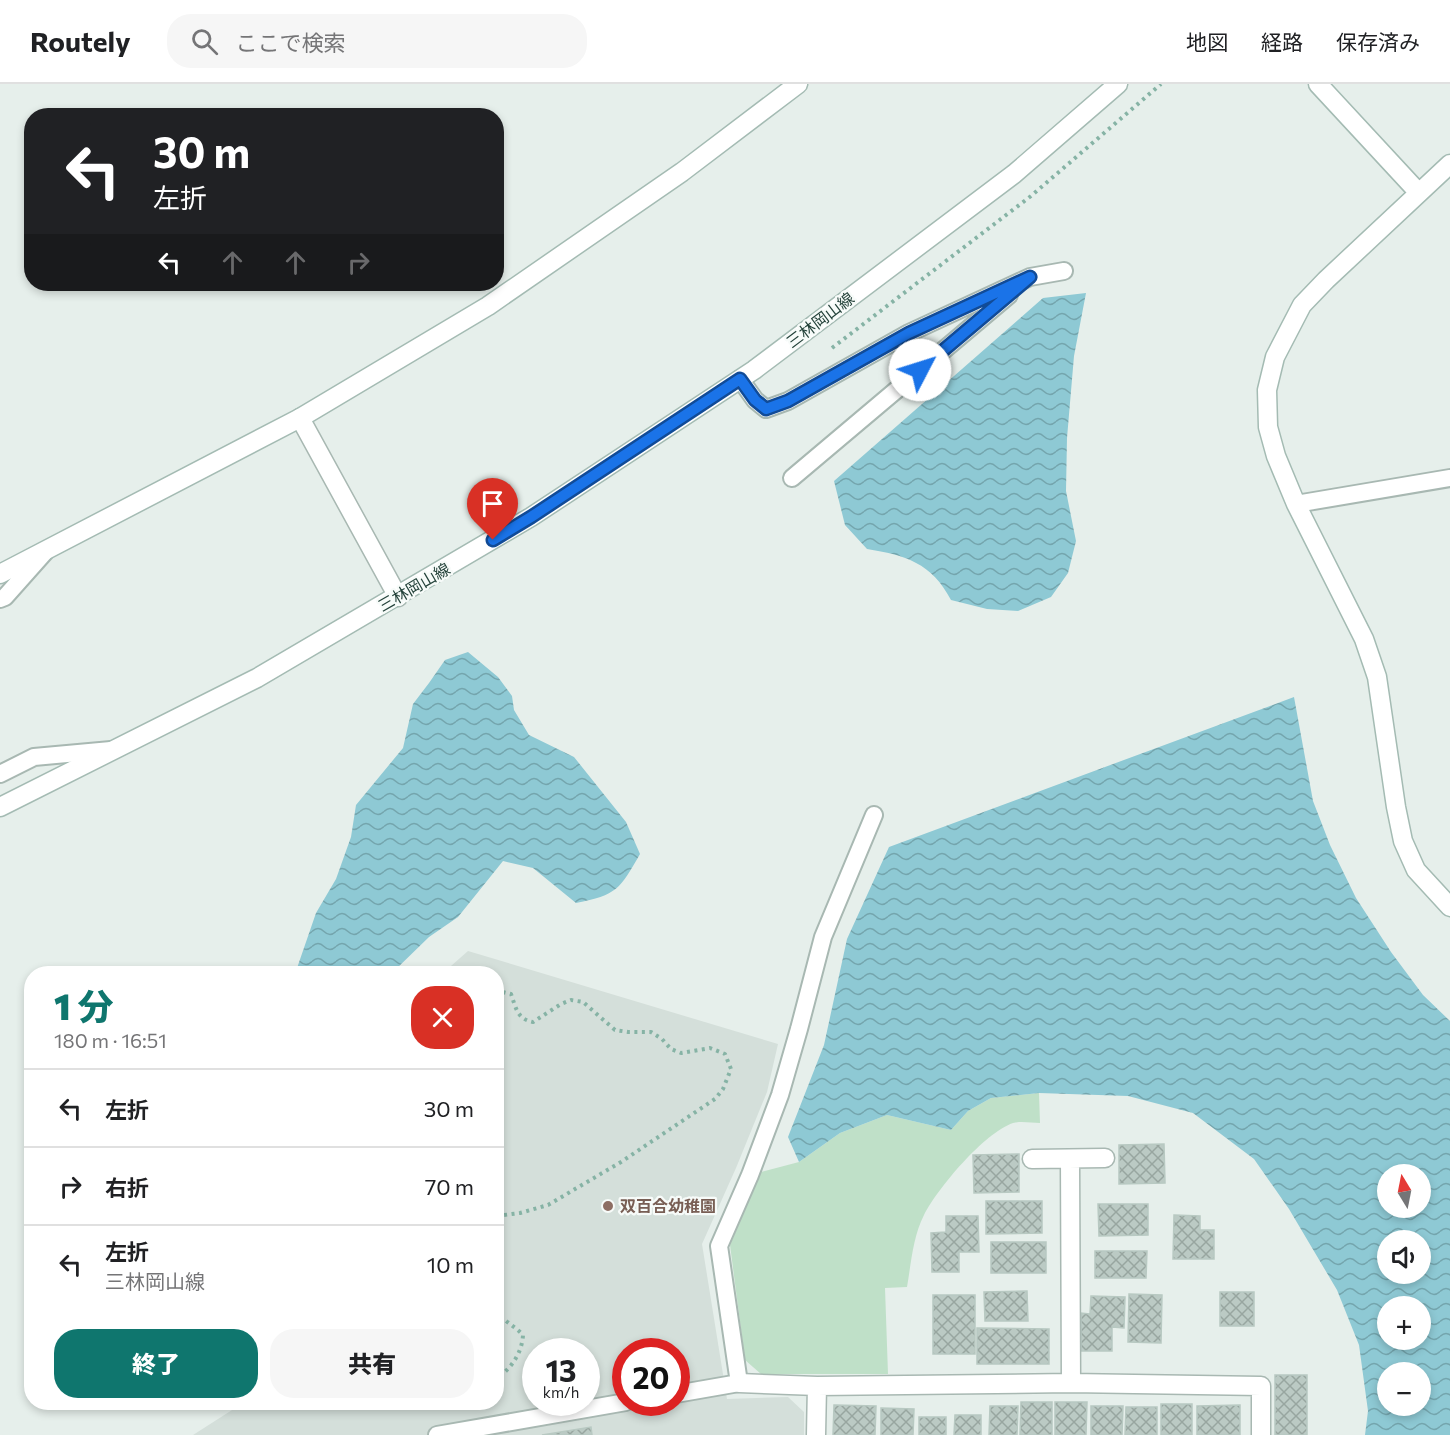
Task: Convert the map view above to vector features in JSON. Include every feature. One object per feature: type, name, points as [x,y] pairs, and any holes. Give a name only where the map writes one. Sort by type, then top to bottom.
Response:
[{"type":"main road","points":[[0,574],[300,418],[488,306],[682,172],[798,84]]},
{"type":"main road","name":"三林岡山線","points":[[0,807],[257,678],[531,517],[740,379],[1014,174],[1118,84]]},
{"type":"main road","points":[[1318,84],[1419,193]]},
{"type":"main road","points":[[1450,164],[1302,305],[1275,357],[1267,390],[1268,427],[1276,456],[1296,504],[1364,639],[1377,677],[1403,841],[1416,870],[1450,907]]},
{"type":"main road","points":[[300,418],[398,597]]},
{"type":"main road","points":[[1032,1159],[1105,1158]]},
{"type":"main road","points":[[1070,1159],[1071,1383]]},
{"type":"main road","points":[[739,1383],[817,1386],[1071,1383],[1261,1386],[1261,1435]]},
{"type":"main road","points":[[816,1435],[817,1386]]},
{"type":"lane","points":[[740,379],[755,400],[766,409],[788,401],[909,333],[1030,277],[1064,271]]},
{"type":"lane","points":[[792,478],[1030,277]]},
{"type":"lane","points":[[1296,504],[1450,478]]},
{"type":"lane","points":[[0,599],[46,551]]},
{"type":"lane","points":[[0,774],[34,757],[118,749]]},
{"type":"lane","points":[[690,1392],[739,1383],[719,1246],[750,1175],[780,1095],[823,937],[874,815]]},
{"type":"lane","points":[[437,1435],[612,1404]]},
{"type":"path","points":[[504,992],[511,994],[519,1015],[525,1020],[533,1022],[571,1000],[583,1002],[615,1030],[651,1032],[672,1049],[681,1053],[710,1048],[725,1054],[731,1069],[723,1089],[715,1099],[621,1162],[548,1204],[520,1213],[504,1215]]},
{"type":"path","points":[[504,1319],[523,1335],[523,1347],[504,1374]]},
{"type":"shaded area","name":"双百合幼稚園","points":[[468,951],[778,1044],[767,1092],[702,1244],[727,1399],[788,1397],[804,1412],[804,1435],[193,1435],[232,1410],[504,1410],[504,966],[451,966]]},
{"type":"green space","points":[[1039,1093],[1040,1123],[1013,1123],[989,1138],[951,1177],[924,1215],[915,1241],[907,1287],[885,1288],[888,1374],[761,1374],[745,1360],[730,1245],[761,1172],[799,1162],[840,1133],[887,1115],[951,1130],[968,1111],[991,1098]]},
{"type":"water","points":[[1086,293],[1074,356],[1067,438],[1066,491],[1076,541],[1068,573],[1051,597],[1018,611],[987,609],[951,600],[935,577],[926,569],[905,558],[867,549],[845,525],[834,481],[1043,298]]},
{"type":"water","points":[[468,652],[498,677],[512,696],[514,710],[529,735],[574,757],[626,822],[640,854],[616,889],[600,897],[576,903],[533,868],[503,861],[458,917],[429,937],[399,966],[298,966],[316,913],[336,879],[351,837],[356,805],[403,748],[413,704],[445,660]]},
{"type":"water","points":[[1294,697],[1313,801],[1330,845],[1356,898],[1391,952],[1423,995],[1450,1021],[1450,1435],[1365,1435],[1368,1411],[1359,1345],[1337,1290],[1289,1209],[1254,1159],[1193,1113],[1128,1096],[1039,1093],[991,1098],[968,1111],[951,1130],[887,1115],[840,1133],[799,1162],[788,1137],[824,1045],[847,939],[889,847]]},
{"type":"building","points":[[1164,1144],[1165,1183],[1119,1184],[1119,1145]]},
{"type":"building","points":[[1019,1154],[1019,1192],[974,1193],[973,1155]]},
{"type":"building","points":[[986,1201],[1042,1201],[1042,1233],[986,1234]]},
{"type":"building","points":[[1098,1204],[1148,1204],[1148,1235],[1099,1236]]},
{"type":"building","points":[[1174,1215],[1200,1216],[1200,1230],[1214,1230],[1214,1259],[1173,1259]]},
{"type":"building","points":[[946,1216],[978,1216],[979,1252],[959,1252],[959,1272],[932,1272],[931,1233],[946,1232]]},
{"type":"building","points":[[991,1242],[1046,1242],[1046,1273],[991,1273]]},
{"type":"building","points":[[1095,1251],[1147,1251],[1146,1278],[1095,1278]]},
{"type":"building","points":[[1027,1291],[1028,1321],[985,1321],[984,1292]]},
{"type":"building","points":[[1220,1292],[1254,1292],[1254,1326],[1220,1326]]},
{"type":"building","points":[[1129,1294],[1162,1295],[1161,1343],[1128,1342]]},
{"type":"building","points":[[933,1295],[975,1295],[975,1354],[933,1354]]},
{"type":"building","points":[[1091,1296],[1125,1297],[1124,1328],[1112,1327],[1112,1351],[1081,1351],[1081,1313],[1090,1314]]},
{"type":"building","points":[[977,1328],[1049,1329],[1049,1364],[977,1364]]},
{"type":"building","points":[[1275,1375],[1307,1375],[1307,1435],[1275,1435]]},
{"type":"building","points":[[1021,1402],[1052,1402],[1052,1435],[1020,1435]]},
{"type":"building","points":[[1055,1402],[1087,1402],[1086,1435],[1055,1435]]},
{"type":"building","points":[[1161,1404],[1192,1404],[1192,1435],[1161,1435]]},
{"type":"building","points":[[834,1405],[876,1406],[875,1435],[833,1435]]},
{"type":"building","points":[[1240,1405],[1240,1435],[1197,1435],[1197,1406]]},
{"type":"building","points":[[990,1406],[1018,1406],[1017,1435],[989,1435]]},
{"type":"building","points":[[1091,1406],[1123,1406],[1122,1435],[1091,1435]]},
{"type":"building","points":[[1126,1407],[1157,1407],[1157,1435],[1125,1435]]},
{"type":"building","points":[[881,1408],[914,1409],[913,1435],[881,1435]]},
{"type":"building","points":[[955,1415],[981,1415],[981,1435],[954,1435]]},
{"type":"building","points":[[919,1417],[946,1417],[946,1435],[919,1435]]},
{"type":"building","points":[[591,1427],[592,1435],[542,1435]]},
{"type":"place","name":"双百合幼稚園","points":[[608,1206]]},
{"type":"route","points":[[493,540],[740,379],[755,400],[766,409],[788,401],[909,333],[1030,277],[920,370]]}]
